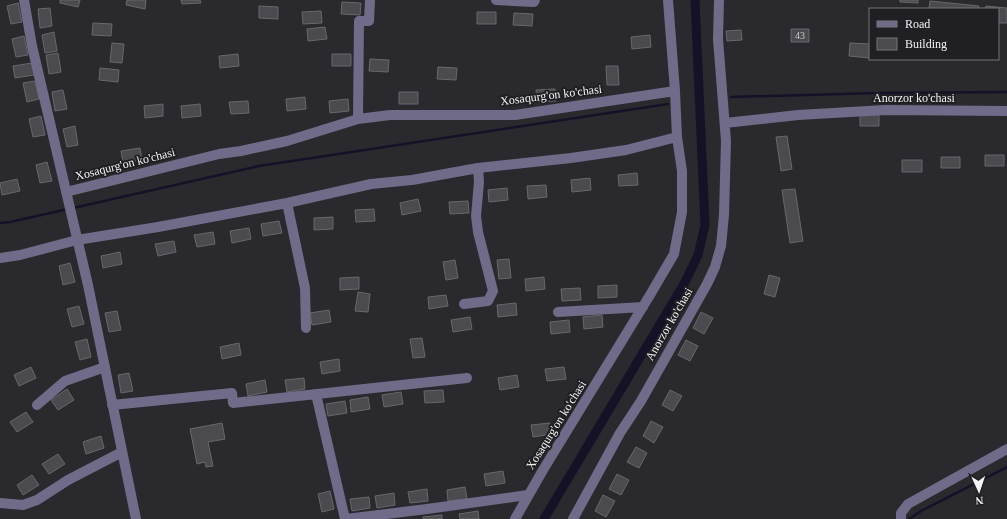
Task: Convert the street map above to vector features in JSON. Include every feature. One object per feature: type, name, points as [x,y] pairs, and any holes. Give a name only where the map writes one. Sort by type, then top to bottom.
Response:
[{"type":"street","name":"Xosaqurg'on ko'chasi","points":[[24,0],[32,46],[66,192],[219,154],[287,141],[358,119],[390,115],[515,115],[675,91]]},
{"type":"street","points":[[358,119],[359,21],[369,21],[370,0]]},
{"type":"street","points":[[496,0],[534,2],[535,0]]},
{"type":"street","name":"Xosaqurg'on ko'chasi","points":[[515,519],[528,495],[643,308],[674,254],[682,212],[682,171],[677,137],[668,0]]},
{"type":"street","name":"Anorzor ko'chasi","points":[[573,519],[620,432],[642,401],[715,267],[721,246],[724,215],[725,123],[718,39],[719,0]]},
{"type":"street","name":"Anorzor ko'chasi","points":[[725,123],[798,115],[885,110],[1007,111]]},
{"type":"street","points":[[0,258],[20,255],[77,240],[158,227],[287,203],[371,184],[412,180],[478,168],[571,158],[626,150],[677,137]]},
{"type":"street","points":[[464,304],[488,301],[493,290],[478,232],[476,216],[479,182],[478,168]]},
{"type":"street","points":[[66,192],[105,367],[136,519]]},
{"type":"street","points":[[287,203],[305,288],[306,328]]},
{"type":"street","points":[[558,312],[643,308]]},
{"type":"street","points":[[37,405],[65,381],[105,367]]},
{"type":"street","points":[[112,405],[232,393],[233,403],[467,378]]},
{"type":"street","points":[[316,394],[346,519],[528,495]]},
{"type":"street","points":[[901,516],[908,504],[1007,449]]},
{"type":"street","points":[[0,503],[23,505],[37,500],[68,480],[122,452]]},
{"type":"building","points":[[60,0],[80,0],[78,7],[60,3]]},
{"type":"building","points":[[127,0],[146,0],[145,9],[126,5]]},
{"type":"building","points":[[181,0],[200,0],[201,3],[182,4]]},
{"type":"building","points":[[900,0],[918,0],[918,3],[900,2]]},
{"type":"building","points":[[930,1],[979,6],[978,8],[929,8]]},
{"type":"building","points":[[342,2],[361,3],[360,15],[341,14]]},
{"type":"building","points":[[18,3],[22,22],[11,24],[7,6]]},
{"type":"building","points":[[259,6],[278,7],[278,19],[259,18]]},
{"type":"building","points":[[986,6],[1007,8],[1007,23],[999,23],[999,8],[985,8]]},
{"type":"building","points":[[50,8],[52,26],[40,28],[38,9]]},
{"type":"building","points":[[321,11],[322,23],[303,24],[302,12]]},
{"type":"building","points":[[477,12],[496,12],[496,24],[477,24]]},
{"type":"building","points":[[514,13],[533,14],[532,26],[513,25]]},
{"type":"building","points":[[93,23],[112,24],[111,36],[92,35]]},
{"type":"building","points":[[325,27],[327,39],[308,41],[307,29]]},
{"type":"building","points":[[791,29],[809,29],[809,42],[791,42]]},
{"type":"building","points":[[741,30],[742,40],[727,41],[726,31]]},
{"type":"building","points":[[54,32],[57,51],[45,53],[42,35]]},
{"type":"building","points":[[650,35],[651,47],[632,49],[631,37]]},
{"type":"building","points":[[24,36],[28,55],[16,57],[12,39]]},
{"type":"building","points":[[112,43],[124,44],[122,63],[110,62]]},
{"type":"building","points":[[850,43],[869,44],[869,58],[849,56]]},
{"type":"building","points":[[58,53],[61,72],[49,74],[46,55]]},
{"type":"building","points":[[238,54],[239,66],[220,68],[219,56]]},
{"type":"building","points":[[332,54],[351,54],[351,66],[332,66]]},
{"type":"building","points":[[370,59],[389,60],[388,72],[369,71]]},
{"type":"building","points":[[32,63],[34,75],[15,78],[13,66]]},
{"type":"building","points":[[606,66],[618,66],[619,85],[607,85]]},
{"type":"building","points":[[438,67],[457,68],[456,80],[437,79]]},
{"type":"building","points":[[100,68],[119,70],[118,82],[99,80]]},
{"type":"building","points":[[35,81],[39,99],[27,102],[23,83]]},
{"type":"building","points":[[555,89],[556,101],[537,102],[536,90]]},
{"type":"building","points":[[63,90],[67,109],[55,111],[52,92]]},
{"type":"building","points":[[399,92],[418,92],[418,104],[399,104]]},
{"type":"building","points":[[305,97],[306,109],[287,111],[286,99]]},
{"type":"building","points":[[348,99],[349,111],[330,113],[329,101]]},
{"type":"building","points":[[248,101],[249,113],[231,114],[229,102]]},
{"type":"building","points":[[163,104],[163,116],[145,118],[144,106]]},
{"type":"building","points":[[200,104],[201,116],[182,118],[181,106]]},
{"type":"building","points":[[860,114],[879,114],[879,126],[860,126]]},
{"type":"building","points":[[41,116],[45,135],[33,137],[29,119]]},
{"type":"building","points":[[75,126],[78,145],[67,147],[63,129]]},
{"type":"building","points":[[787,136],[792,169],[781,171],[776,137]]},
{"type":"building","points":[[140,148],[142,160],[123,163],[121,151]]},
{"type":"building","points":[[985,155],[1004,155],[1004,166],[985,166]]},
{"type":"building","points":[[941,157],[960,157],[960,168],[941,168]]},
{"type":"building","points":[[902,160],[922,160],[922,172],[902,172]]},
{"type":"building","points":[[47,162],[52,181],[40,183],[36,165]]},
{"type":"building","points":[[637,173],[638,185],[619,186],[618,175]]},
{"type":"building","points":[[590,178],[591,190],[572,192],[571,180]]},
{"type":"building","points":[[17,179],[20,191],[2,195],[0,183]]},
{"type":"building","points":[[546,185],[547,197],[528,199],[527,186]]},
{"type":"building","points":[[507,188],[508,200],[489,202],[488,190]]},
{"type":"building","points":[[795,189],[803,241],[790,243],[782,190]]},
{"type":"building","points":[[418,199],[421,211],[402,215],[400,203]]},
{"type":"building","points":[[468,201],[469,213],[450,214],[449,202]]},
{"type":"building","points":[[374,209],[375,221],[356,222],[355,210]]},
{"type":"building","points":[[333,217],[333,229],[314,230],[314,218]]},
{"type":"building","points":[[279,221],[282,233],[263,236],[261,224]]},
{"type":"building","points":[[249,228],[251,239],[232,243],[230,231]]},
{"type":"building","points":[[213,232],[215,244],[197,247],[194,235]]},
{"type":"building","points":[[174,241],[176,252],[158,256],[155,244]]},
{"type":"building","points":[[120,252],[122,264],[103,268],[101,256]]},
{"type":"building","points":[[509,259],[511,278],[499,279],[497,260]]},
{"type":"building","points":[[455,260],[458,278],[446,280],[443,262]]},
{"type":"building","points":[[70,263],[75,282],[63,285],[59,266]]},
{"type":"building","points":[[769,275],[780,278],[775,297],[764,294]]},
{"type":"building","points":[[359,277],[359,289],[340,290],[340,278]]},
{"type":"building","points":[[544,277],[545,289],[526,291],[525,279]]},
{"type":"building","points":[[617,285],[617,297],[598,298],[598,286]]},
{"type":"building","points":[[580,288],[581,300],[562,301],[561,289]]},
{"type":"building","points":[[358,292],[370,294],[368,312],[355,311]]},
{"type":"building","points":[[446,295],[448,306],[429,309],[428,297]]},
{"type":"building","points":[[516,303],[517,315],[498,317],[497,305]]},
{"type":"building","points":[[79,306],[84,324],[72,327],[67,309]]},
{"type":"building","points":[[329,310],[331,322],[312,325],[310,313]]},
{"type":"building","points":[[117,311],[121,330],[109,332],[105,313]]},
{"type":"building","points":[[701,312],[713,318],[704,334],[693,328]]},
{"type":"building","points":[[602,315],[603,327],[584,329],[583,317]]},
{"type":"building","points":[[470,317],[472,329],[453,332],[451,320]]},
{"type":"building","points":[[569,320],[570,332],[551,334],[550,322]]},
{"type":"building","points":[[422,338],[425,357],[413,358],[410,339]]},
{"type":"building","points":[[87,339],[91,357],[80,360],[75,342]]},
{"type":"building","points":[[686,340],[698,346],[690,361],[678,355]]},
{"type":"building","points":[[239,343],[241,355],[222,359],[220,347]]},
{"type":"building","points":[[339,359],[340,371],[322,374],[320,362]]},
{"type":"building","points":[[31,367],[36,378],[19,386],[14,375]]},
{"type":"building","points":[[564,367],[566,379],[547,381],[545,369]]},
{"type":"building","points":[[129,373],[133,391],[121,393],[118,375]]},
{"type":"building","points":[[517,375],[519,387],[500,390],[498,378]]},
{"type":"building","points":[[304,378],[305,389],[287,392],[285,380]]},
{"type":"building","points":[[265,380],[267,392],[248,396],[246,384]]},
{"type":"building","points":[[67,389],[74,400],[58,410],[51,400]]},
{"type":"building","points":[[443,390],[444,402],[425,403],[424,391]]},
{"type":"building","points":[[670,390],[682,396],[673,411],[662,405]]},
{"type":"building","points":[[401,392],[403,404],[384,407],[382,395]]},
{"type":"building","points":[[368,397],[370,409],[351,412],[350,400]]},
{"type":"building","points":[[345,401],[347,413],[328,416],[326,404]]},
{"type":"building","points":[[26,412],[33,422],[17,432],[10,422]]},
{"type":"building","points":[[651,421],[663,427],[654,443],[643,436]]},
{"type":"building","points":[[222,423],[225,439],[208,442],[213,466],[206,467],[205,462],[197,464],[190,429]]},
{"type":"building","points":[[550,423],[552,434],[533,437],[531,425]]},
{"type":"building","points":[[101,436],[104,448],[86,454],[83,442]]},
{"type":"building","points":[[636,447],[647,453],[639,468],[627,462]]},
{"type":"building","points":[[58,454],[65,464],[49,474],[42,464]]},
{"type":"building","points":[[503,471],[505,483],[486,486],[484,474]]},
{"type":"building","points":[[617,474],[629,480],[621,495],[609,489]]},
{"type":"building","points":[[32,475],[39,485],[23,495],[17,485]]},
{"type":"building","points":[[465,487],[467,499],[448,501],[447,490]]},
{"type":"building","points":[[427,489],[428,501],[410,503],[408,492]]},
{"type":"building","points":[[330,491],[334,509],[322,512],[318,494]]},
{"type":"building","points":[[394,493],[395,505],[377,508],[375,496]]},
{"type":"building","points":[[603,495],[615,501],[606,517],[595,511]]},
{"type":"building","points":[[369,497],[370,508],[352,511],[350,499]]},
{"type":"building","points":[[478,511],[479,519],[460,519],[459,514]]},
{"type":"building","points":[[442,515],[442,519],[423,519],[423,517]]},
{"type":"waterway","points":[[544,519],[685,282],[698,255],[705,225],[695,0]]},
{"type":"waterway","points":[[731,97],[879,93],[1007,92]]},
{"type":"waterway","points":[[73,208],[259,166],[668,104]]},
{"type":"waterway","points":[[0,223],[68,209]]},
{"type":"waterway","points":[[909,519],[921,511],[1007,467]]}]
